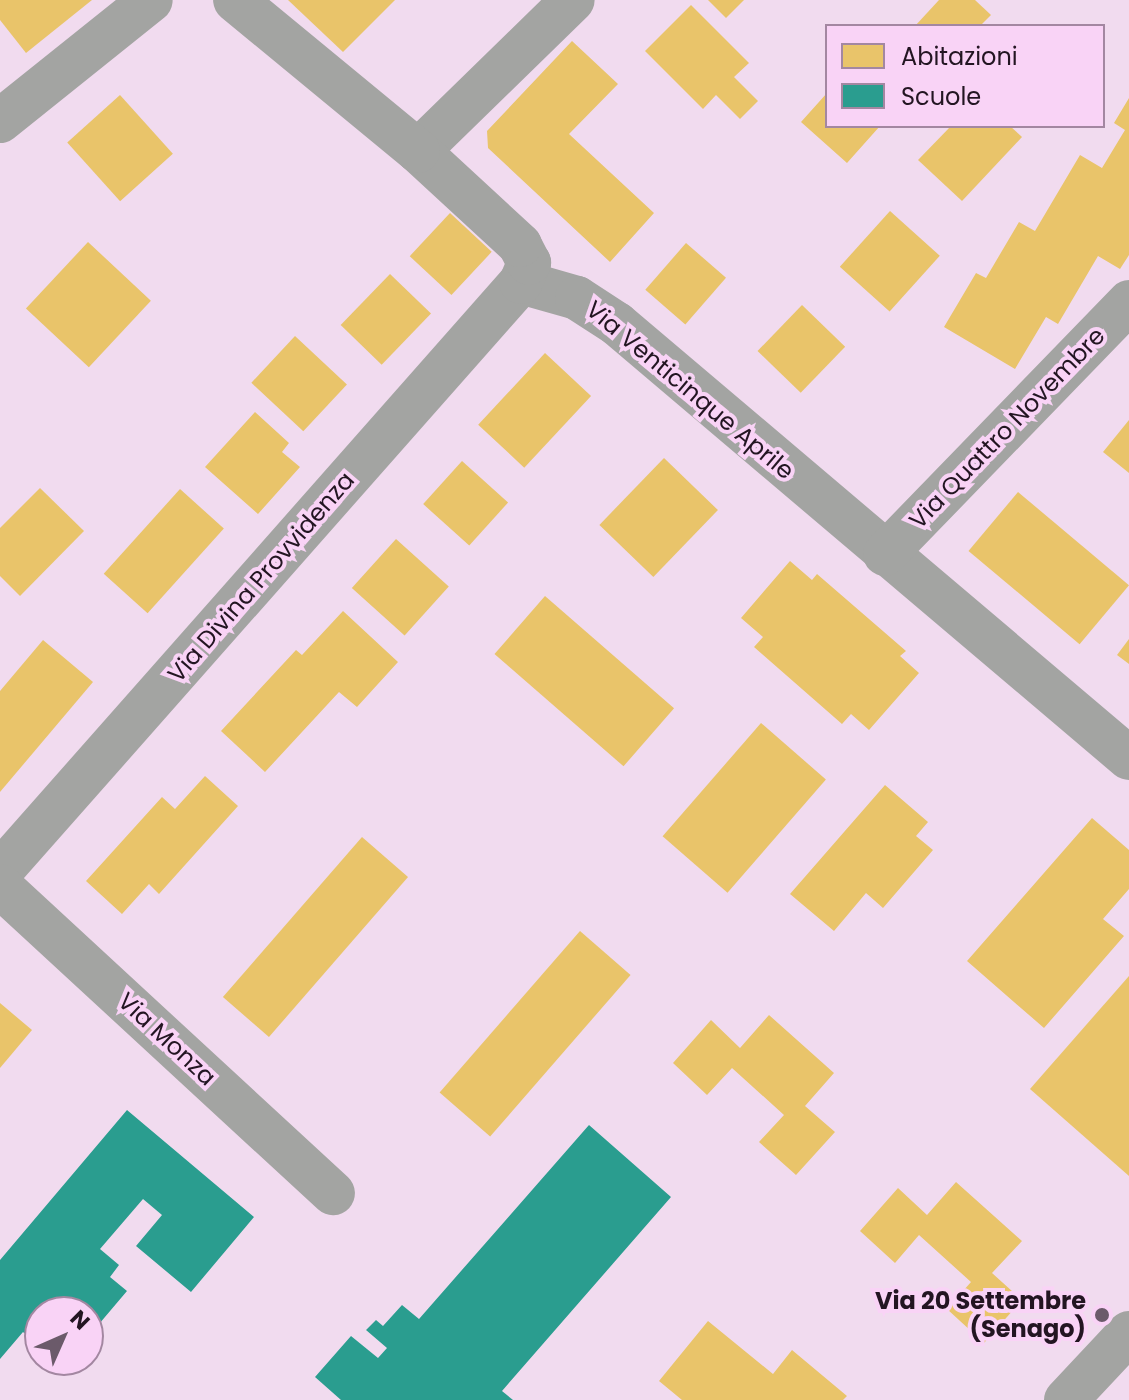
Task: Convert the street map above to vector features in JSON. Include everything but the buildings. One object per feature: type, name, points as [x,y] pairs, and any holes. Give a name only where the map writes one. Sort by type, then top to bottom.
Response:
[{"type":"street","points":[[0,121],[151,0]]},
{"type":"street","points":[[235,0],[418,151],[520,245],[529,263],[521,282]]},
{"type":"street","points":[[418,151],[573,0]]},
{"type":"street","name":"Via Venticinque Aprile","points":[[521,282],[577,298],[617,324],[1129,758]]},
{"type":"street","name":"Via Divina Provvidenza","points":[[0,872],[521,282]]},
{"type":"street","name":"Via Quattro Novembre","points":[[885,554],[1129,302]]},
{"type":"street","name":"Via Monza","points":[[0,886],[333,1193]]},
{"type":"street","points":[[1066,1400],[1129,1333]]},
{"type":"place","name":"Via 20 Settembre (Senago)","points":[[1102,1315]]}]
